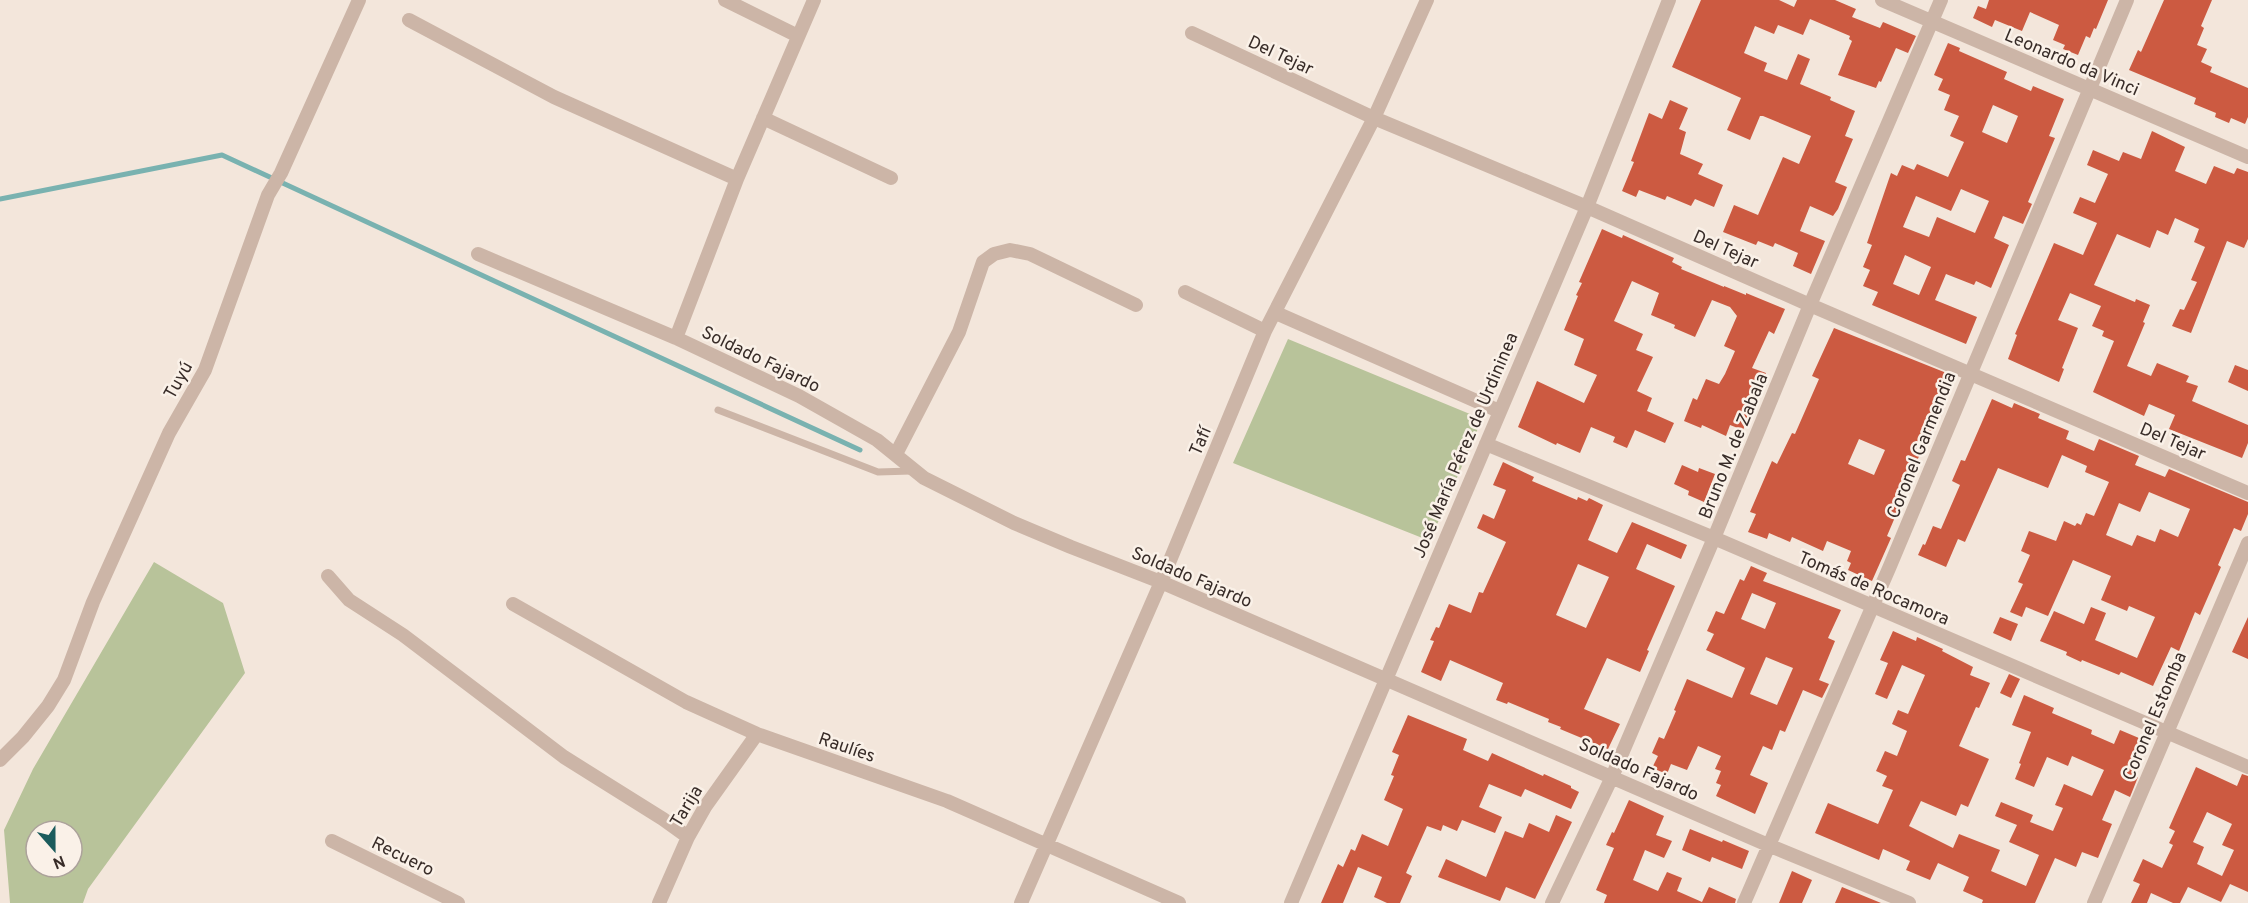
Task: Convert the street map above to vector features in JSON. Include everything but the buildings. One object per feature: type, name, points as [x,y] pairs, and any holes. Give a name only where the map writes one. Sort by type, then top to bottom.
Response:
[{"type":"street","name":"Tuyú","points":[[0,760],[23,737],[48,706],[64,680],[93,602],[169,433],[205,370],[268,195],[281,173],[358,0]]},
{"type":"street","points":[[725,0],[798,36]]},
{"type":"street","points":[[676,339],[737,179],[814,0]]},
{"type":"street","name":"Tafí","points":[[1022,903],[1161,582],[1265,331],[1374,118],[1427,0]]},
{"type":"street","name":"José María Pérez de Urdininea","points":[[1291,903],[1587,207],[1669,0]]},
{"type":"street","name":"Leonardo da Vinci","points":[[1882,0],[2248,157]]},
{"type":"street","name":"Bruno M. de Zabala","points":[[1551,903],[1612,777],[1941,0]]},
{"type":"street","name":"Coronel Garmendia","points":[[1744,903],[1872,607],[2127,0]]},
{"type":"street","points":[[409,20],[554,97],[737,179]]},
{"type":"street","name":"Del Tejar","points":[[1192,33],[1374,118],[1587,207],[2248,492]]},
{"type":"street","points":[[763,118],[891,178]]},
{"type":"street","points":[[896,454],[959,332],[983,261],[994,254],[1010,250],[1030,254],[1136,305]]},
{"type":"street","name":"Soldado Fajardo","points":[[478,254],[676,339],[799,396],[877,440],[924,478],[1024,527],[1161,582],[1768,845],[1909,903]]},
{"type":"street","points":[[1185,292],[1265,331]]},
{"type":"street","points":[[1276,313],[1499,411]]},
{"type":"street","name":"Tomás de Rocamora","points":[[1486,444],[1714,538],[2248,767]]},
{"type":"street","name":"Coronel Estomba","points":[[2094,903],[2248,543]]},
{"type":"street","points":[[328,576],[349,600],[403,635],[564,757],[688,837]]},
{"type":"street","name":"Raulíes","points":[[513,604],[686,702],[757,734],[947,801],[1179,903]]},
{"type":"street","name":"Tarija","points":[[659,903],[688,837],[705,807],[757,734]]},
{"type":"street","name":"Recuero","points":[[332,841],[458,903]]},
{"type":"lane","points":[[718,410],[878,472],[914,471]]},
{"type":"green space","points":[[1288,339],[1482,419],[1430,541],[1233,463]]},
{"type":"green space","points":[[154,562],[223,603],[245,673],[88,889],[83,903],[10,903],[4,830],[33,769]]},
{"type":"waterway","points":[[0,199],[222,155],[860,450]]}]
